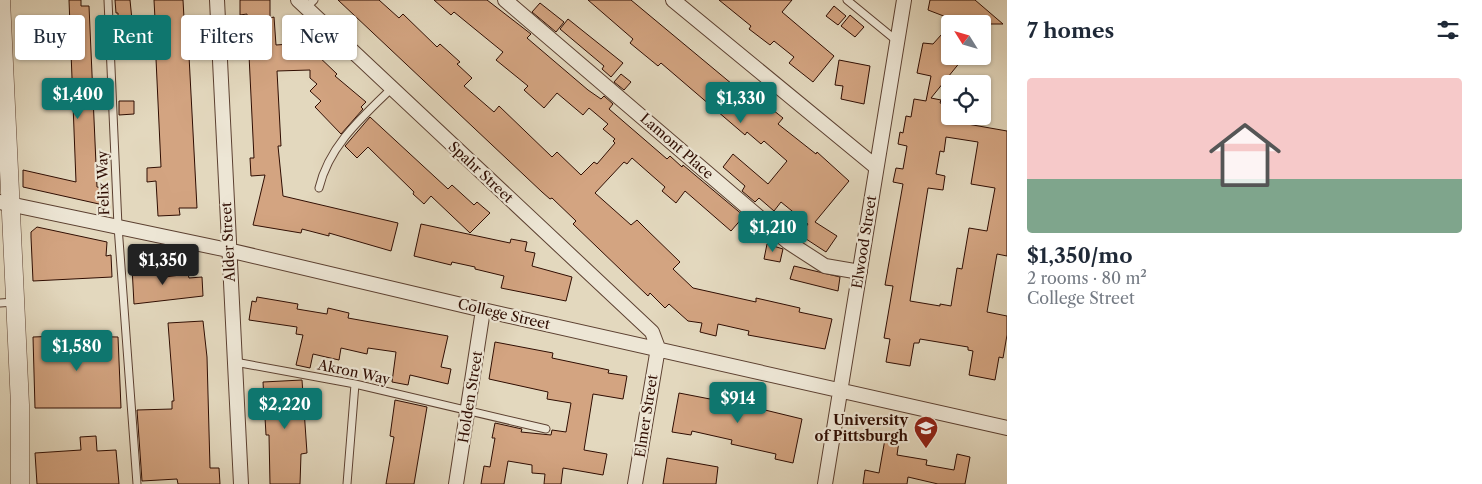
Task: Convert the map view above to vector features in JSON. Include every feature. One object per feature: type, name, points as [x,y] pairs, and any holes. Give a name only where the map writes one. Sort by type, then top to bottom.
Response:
[{"type":"street","points":[[1,0],[8,303],[20,405],[20,484]]},
{"type":"street","name":"Alder Street","points":[[217,0],[241,484]]},
{"type":"street","name":"Lamont Place","points":[[506,0],[788,242],[825,266],[860,272]]},
{"type":"street","points":[[673,0],[876,167]]},
{"type":"street","name":"Elwood Street","points":[[825,484],[904,0]]},
{"type":"street","name":"Spahr Street","points":[[306,3],[392,88],[652,332],[658,348]]},
{"type":"street","name":"College Street","points":[[5,203],[228,250],[483,310],[1007,428]]},
{"type":"street","name":"Holden Street","points":[[456,484],[483,310]]},
{"type":"street","name":"Elmer Street","points":[[635,484],[658,348]]},
{"type":"lane","name":"Felix Way","points":[[108,0],[118,226],[137,484]]},
{"type":"lane","points":[[847,0],[897,42]]},
{"type":"lane","points":[[319,188],[324,168],[333,151],[392,88]]},
{"type":"lane","name":"Akron Way","points":[[234,362],[355,384],[546,429]]},
{"type":"lane","points":[[347,484],[355,384]]},
{"type":"building","points":[[69,0],[81,0],[81,6],[89,6],[97,187],[108,189],[108,206],[23,187],[23,170],[76,182],[71,60],[85,60],[85,15],[70,15]]},
{"type":"building","points":[[115,0],[130,0],[132,15],[118,15],[116,13]]},
{"type":"building","points":[[154,0],[183,0],[181,60],[189,60],[197,208],[179,208],[180,215],[158,216],[156,181],[147,182],[147,168],[161,167],[156,60],[171,60],[171,15],[155,15]]},
{"type":"building","points":[[240,0],[270,0],[270,15],[240,15]]},
{"type":"building","points":[[338,0],[379,0],[399,18],[403,14],[437,47],[440,44],[460,62],[457,64],[472,78],[464,86],[494,112],[499,106],[552,157],[557,152],[581,175],[594,162],[597,164],[615,143],[613,141],[615,139],[603,129],[608,124],[589,108],[583,115],[557,93],[544,108],[524,90],[528,86],[496,60],[503,52],[454,12],[451,15],[434,0],[487,0],[531,34],[527,38],[588,90],[601,99],[604,96],[613,104],[609,109],[667,159],[670,156],[682,167],[683,165],[744,216],[731,231],[685,191],[676,203],[662,191],[665,187],[632,158],[627,164],[624,162],[595,193],[631,225],[637,220],[680,262],[673,269],[693,288],[756,302],[756,298],[800,308],[799,312],[832,319],[825,349],[748,335],[749,331],[718,324],[716,336],[700,332],[702,323],[688,321],[669,304],[665,308],[650,293],[648,296],[573,224],[576,221],[552,198],[550,199],[542,192],[357,18],[357,15],[354,15]]},
{"type":"building","points":[[588,0],[631,0],[744,94],[770,113],[773,110],[783,118],[778,124],[816,154],[817,152],[849,181],[815,222],[837,236],[826,252],[800,235],[808,224],[781,202],[774,211],[759,198],[755,202],[742,191],[745,186],[723,167],[733,154],[768,184],[787,161],[764,141],[761,144],[747,132],[745,135],[661,63],[658,66],[630,43],[633,39]]},
{"type":"building","points":[[719,0],[792,0],[782,12],[834,56],[813,82],[789,63],[794,57],[774,41],[770,45],[749,29],[751,26]]},
{"type":"building","points":[[930,0],[975,0],[1003,24],[991,24],[991,15],[941,15],[928,10]]},
{"type":"building","points":[[540,3],[564,22],[556,32],[532,12]]},
{"type":"building","points":[[834,6],[846,16],[838,25],[826,16]]},
{"type":"building","points":[[850,15],[864,27],[855,37],[841,26]]},
{"type":"building","points":[[274,17],[276,45],[282,45],[282,60],[322,60],[337,74],[335,76],[366,102],[361,107],[363,109],[341,134],[315,107],[321,101],[310,91],[317,84],[310,78],[310,70],[277,71],[281,146],[278,146],[283,196],[398,223],[391,251],[329,233],[329,236],[302,229],[301,233],[253,225],[265,175],[251,176],[250,158],[254,158],[249,60],[272,60],[272,18]]},
{"type":"building","points":[[568,19],[623,63],[611,77],[602,69],[604,66],[560,29]]},
{"type":"building","points":[[941,35],[941,65],[958,65],[950,75],[941,75],[941,86],[931,98],[941,100],[941,125],[973,125],[1007,131],[1007,256],[997,254],[987,312],[1007,316],[1007,335],[1003,358],[999,357],[995,380],[969,375],[973,351],[968,350],[968,347],[920,339],[919,343],[914,343],[910,366],[886,362],[890,339],[884,338],[893,286],[885,285],[903,184],[893,182],[896,168],[903,169],[907,146],[898,144],[900,132],[903,133],[906,116],[911,117],[914,99],[926,101],[931,76],[917,73],[923,43],[933,44]],"holes":[[[946,137],[978,142],[971,184],[995,188],[987,231],[969,228],[962,269],[957,268],[951,306],[910,301],[928,188],[943,190],[945,176],[936,174],[940,151],[944,152]]]},
{"type":"building","points":[[839,60],[870,66],[864,104],[841,99],[843,86],[835,85]]},
{"type":"building","points":[[621,74],[631,82],[624,90],[614,82]]},
{"type":"building","points":[[119,101],[134,101],[134,114],[119,115]]},
{"type":"building","points":[[370,117],[448,189],[452,185],[474,205],[477,202],[490,213],[470,233],[431,196],[424,204],[368,147],[357,158],[345,146]]},
{"type":"building","points":[[421,224],[510,243],[511,239],[527,242],[525,251],[535,253],[532,266],[572,277],[566,301],[501,288],[504,276],[475,269],[475,267],[452,262],[451,265],[414,256]]},
{"type":"building","points":[[37,227],[107,242],[106,256],[111,255],[112,277],[33,281],[31,232]]},
{"type":"building","points":[[767,244],[783,249],[780,262],[764,259]]},
{"type":"building","points":[[144,266],[144,270],[164,268],[165,277],[188,274],[189,278],[202,277],[203,296],[134,304],[132,267]]},
{"type":"building","points":[[794,266],[840,277],[838,291],[790,279]]},
{"type":"building","points":[[257,297],[298,304],[297,309],[327,314],[328,308],[349,313],[348,318],[448,336],[441,367],[451,369],[448,384],[410,375],[408,385],[392,382],[396,352],[368,348],[367,354],[341,348],[339,360],[313,354],[310,368],[296,365],[303,335],[296,334],[297,327],[249,320],[252,301],[256,302]]},
{"type":"building","points":[[203,321],[207,357],[210,468],[219,468],[220,484],[178,484],[177,479],[142,481],[137,410],[172,409],[172,401],[174,401],[168,323]]},
{"type":"building","points":[[33,337],[118,337],[121,408],[35,408]]},
{"type":"building","points":[[495,342],[553,353],[552,358],[609,370],[608,373],[627,376],[623,399],[593,394],[584,450],[607,454],[603,475],[563,468],[561,484],[544,484],[545,474],[532,473],[532,465],[508,461],[504,484],[481,484],[484,466],[490,467],[495,438],[492,438],[495,423],[522,429],[521,432],[551,435],[552,430],[566,432],[571,403],[547,399],[548,392],[489,379]]},
{"type":"building","points":[[302,380],[307,453],[301,454],[300,484],[270,484],[269,435],[266,435],[263,382]]},
{"type":"building","points":[[712,392],[733,397],[732,402],[802,419],[793,463],[775,459],[776,454],[731,444],[732,440],[692,431],[691,435],[672,432],[679,393],[710,399]]},
{"type":"building","points":[[395,400],[427,407],[414,484],[386,484],[394,437],[390,436]]},
{"type":"building","points":[[96,436],[97,451],[116,450],[119,484],[37,484],[35,453],[81,450],[80,437]]},
{"type":"building","points":[[885,439],[899,441],[897,455],[927,460],[926,465],[954,470],[957,454],[970,457],[965,484],[938,484],[908,477],[907,484],[863,484],[865,470],[879,473]]},
{"type":"building","points":[[667,458],[718,467],[716,484],[663,484]]},
{"type":"place","name":"University of Pittsburgh","points":[[926,449]]}]
